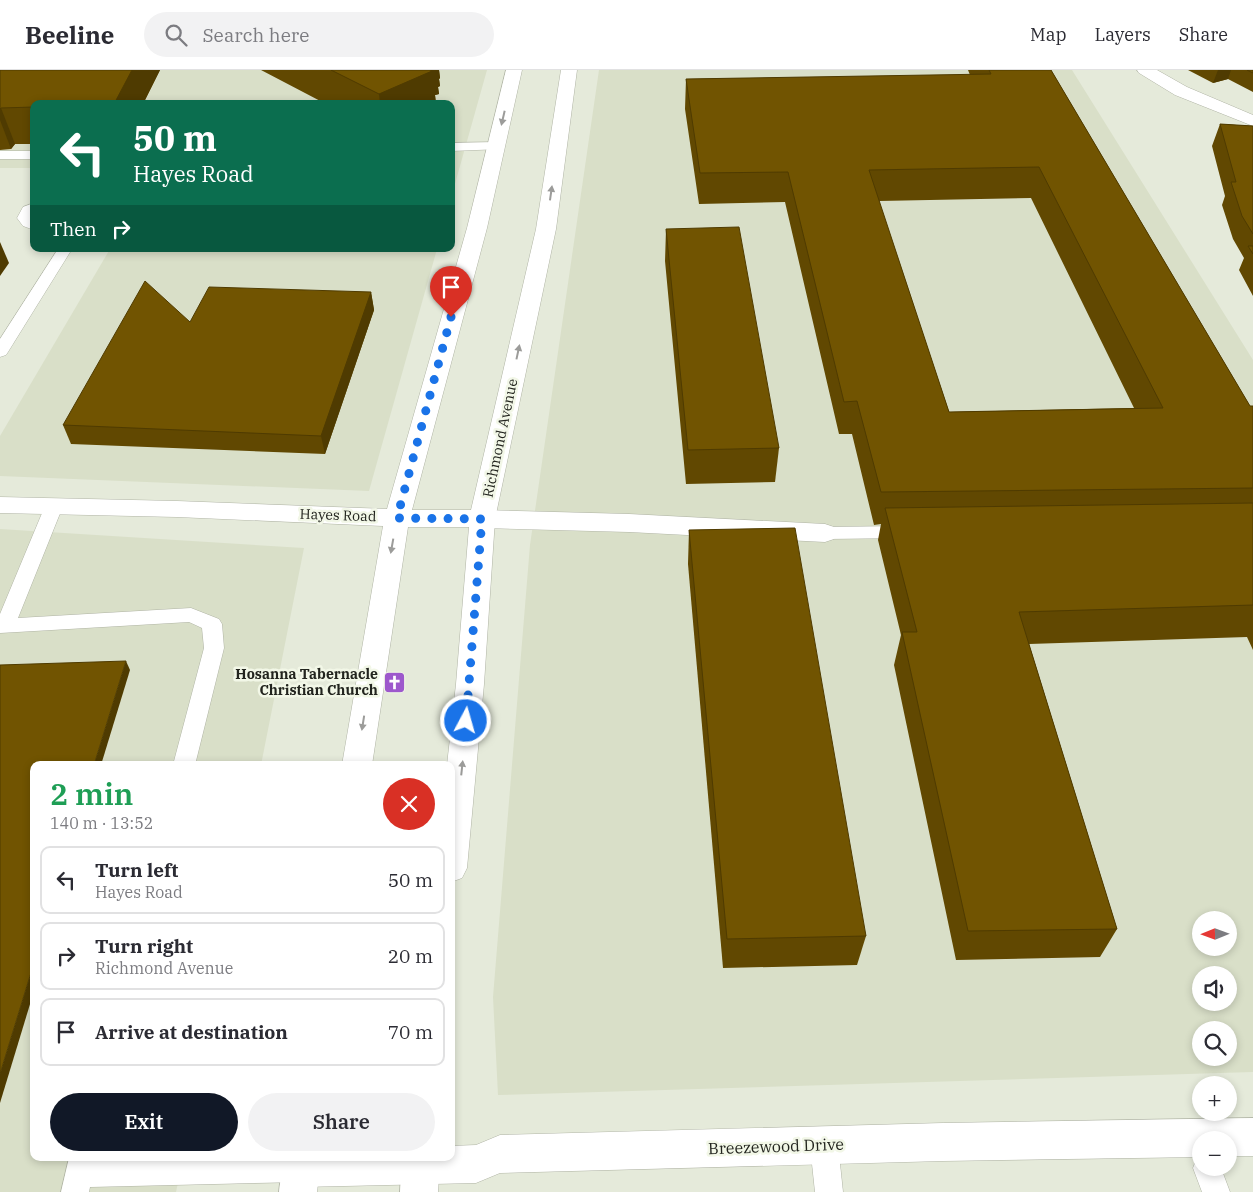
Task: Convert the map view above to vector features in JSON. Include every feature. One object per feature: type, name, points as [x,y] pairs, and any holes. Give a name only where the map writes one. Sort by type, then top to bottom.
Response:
[{"type":"main road","points":[[358,761],[397,518],[477,228],[514,70]]},
{"type":"main road","name":"Richmond Avenue","points":[[455,829],[470,684],[482,519],[546,229],[569,70]]},
{"type":"main road","points":[[1145,70],[1180,90],[1253,121]]},
{"type":"main road","name":"Hayes Road","points":[[0,505],[639,524],[825,532]]},
{"type":"main road","name":"Breezewood Drive","points":[[1237,1141],[1253,1137]]},
{"type":"main road","name":"Breezewood Drive","points":[[300,1173],[420,1172],[476,1164],[500,1154],[824,1145],[1192,1151]]},
{"type":"lane","points":[[455,147],[497,146]]},
{"type":"lane","points":[[0,155],[30,155]]},
{"type":"lane","points":[[30,209],[24,218],[30,224]]},
{"type":"lane","points":[[0,352],[63,252]]},
{"type":"lane","points":[[54,506],[3,626],[191,615],[212,624],[214,648],[185,761]]},
{"type":"lane","points":[[825,532],[924,532]]},
{"type":"lane","points":[[824,1145],[829,1192]]},
{"type":"lane","points":[[79,1174],[300,1173]]},
{"type":"lane","points":[[1211,1176],[1216,1192]]},
{"type":"shaded area","points":[[0,70],[487,70],[455,184],[455,100],[30,100],[30,168],[0,168]]},
{"type":"shaded area","points":[[599,70],[1072,70],[1253,360],[1253,1072],[498,1095],[493,997],[530,545]]},
{"type":"shaded area","points":[[108,252],[436,252],[369,491],[0,476],[0,436]]},
{"type":"shaded area","points":[[0,529],[304,548],[262,761],[30,761],[30,1161],[182,1161],[176,1192],[0,1192]]},
{"type":"building","points":[[0,70],[132,70],[116,100],[30,100],[30,107],[0,109]]},
{"type":"building","points":[[331,70],[430,70],[432,71],[379,94]]},
{"type":"building","points":[[989,70],[1051,70],[1250,406],[1253,406],[1253,488],[881,492],[857,401],[844,402],[788,172],[700,173],[686,79],[991,74]],"holes":[[[1039,167],[1163,408],[949,412],[869,170]]]},
{"type":"building","points":[[1220,124],[1253,126],[1253,234],[1242,216],[1231,182],[1236,182]]},
{"type":"building","points":[[739,227],[779,448],[688,450],[666,229]]},
{"type":"building","points":[[1248,246],[1253,246],[1253,254]]},
{"type":"building","points":[[145,281],[190,322],[209,287],[371,292],[321,436],[63,425]]},
{"type":"building","points":[[1253,503],[1253,605],[1019,612],[1117,929],[968,931],[902,632],[917,632],[885,508]]},
{"type":"building","points":[[795,528],[866,936],[727,939],[689,530]]},
{"type":"building","points":[[126,661],[95,761],[30,761],[30,976],[0,1074],[0,665]]},
{"type":"place","name":"Hosanna Tabernacle Christian Church","points":[[394,682]]},
{"type":"route","points":[[451,317],[397,518],[482,519],[466,721]]}]
